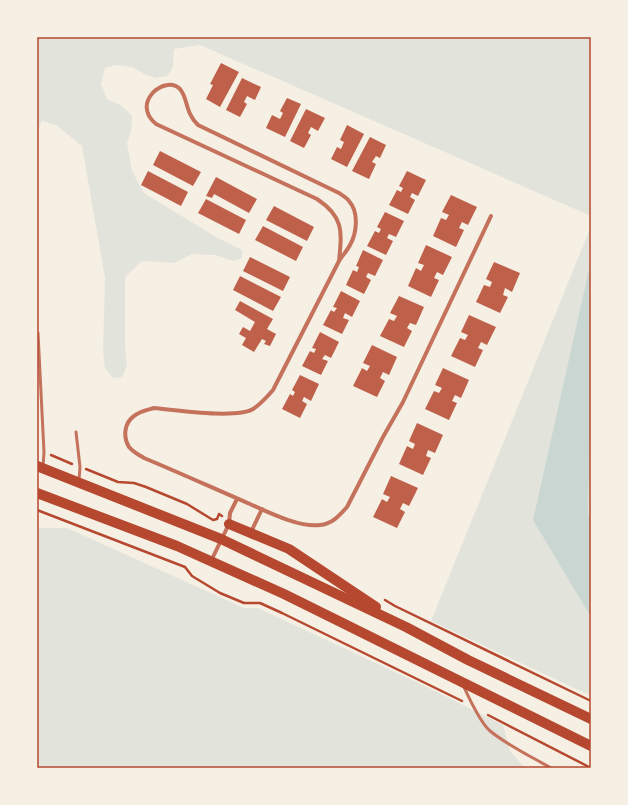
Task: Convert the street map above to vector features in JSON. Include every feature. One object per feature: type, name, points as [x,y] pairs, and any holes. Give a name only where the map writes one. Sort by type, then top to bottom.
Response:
[{"type":"main road","points":[[40,467],[222,539],[406,627],[468,660],[591,719]]},
{"type":"main road","points":[[37,493],[170,543],[284,594],[591,746]]},
{"type":"main road","points":[[229,521],[295,553],[406,627]]},
{"type":"street","points":[[339,261],[341,239],[340,224],[335,214],[328,206],[317,199],[156,124],[147,112],[149,98],[154,91],[160,87],[174,86],[179,89],[190,116],[198,125],[322,184],[349,200],[356,214],[356,225],[350,246],[339,261],[273,390],[263,401],[252,410],[232,414],[154,408],[142,411],[133,416],[127,424],[125,432],[130,448],[136,454],[282,518],[309,525],[319,525],[330,522],[339,516],[347,507],[403,402],[491,216]]},
{"type":"street","points":[[211,561],[222,539],[229,521],[230,513],[237,499]]},
{"type":"street","points":[[251,533],[262,509]]},
{"type":"lane","points":[[38,332],[44,452],[40,467]]},
{"type":"lane","points":[[76,432],[80,467],[79,483]]},
{"type":"lane","points":[[461,682],[475,708],[489,729],[499,737],[551,768]]},
{"type":"path","points":[[44,452],[118,482],[134,483],[146,487],[186,504],[213,520],[216,520],[219,514],[229,521]]},
{"type":"path","points":[[37,510],[185,567],[192,576],[220,593],[244,603],[260,603],[282,613],[428,684],[591,768]]},
{"type":"path","points":[[382,597],[395,606],[591,701]]},
{"type":"shaded area","points":[[37,37],[591,37],[591,216],[200,45],[174,49],[173,67],[167,76],[156,78],[144,74],[132,67],[116,65],[105,68],[101,84],[107,99],[122,106],[132,116],[131,132],[127,143],[132,171],[144,193],[216,237],[242,250],[242,258],[234,261],[215,255],[192,254],[175,263],[142,261],[125,277],[125,345],[127,366],[122,377],[113,378],[105,368],[103,351],[105,278],[82,146],[56,125],[42,121],[37,132]]},
{"type":"shaded area","points":[[591,226],[591,260],[533,520],[591,615],[591,696],[431,621]]},
{"type":"shaded area","points":[[591,260],[591,393],[588,514],[591,517],[591,615],[533,520]]},
{"type":"shaded area","points":[[591,393],[591,517],[588,514]]},
{"type":"shaded area","points":[[37,528],[67,528],[244,608],[258,608],[427,687],[503,725],[510,751],[525,768],[37,768]]},
{"type":"building","points":[[221,63],[239,72],[220,107],[206,99],[213,85],[210,84]]},
{"type":"building","points":[[242,78],[261,87],[255,100],[247,96],[244,102],[247,104],[240,117],[226,110]]},
{"type":"building","points":[[287,98],[301,104],[285,137],[266,128],[272,115],[280,119],[283,113],[280,111]]},
{"type":"building","points":[[306,109],[325,118],[318,131],[311,127],[308,133],[311,135],[304,148],[290,141]]},
{"type":"building","points":[[347,125],[364,134],[347,167],[331,159],[337,147],[341,149],[344,142],[340,140]]},
{"type":"building","points":[[370,137],[386,145],[380,158],[376,156],[372,162],[376,164],[369,179],[352,171]]},
{"type":"building","points":[[160,151],[201,172],[193,186],[153,165]]},
{"type":"building","points":[[148,171],[188,192],[181,206],[141,185]]},
{"type":"building","points":[[407,171],[426,180],[418,196],[412,193],[410,197],[415,200],[408,214],[389,205],[397,190],[401,192],[403,188],[399,186]]},
{"type":"building","points":[[216,177],[257,199],[249,213],[214,194],[212,198],[206,196]]},
{"type":"building","points":[[451,195],[477,207],[468,225],[462,222],[459,228],[464,230],[456,247],[433,236],[441,218],[446,220],[449,215],[442,212]]},
{"type":"building","points":[[206,199],[246,220],[239,234],[198,213]]},
{"type":"building","points":[[274,206],[314,227],[307,241],[266,220]]},
{"type":"building","points":[[385,212],[404,221],[396,237],[389,234],[387,238],[393,241],[386,255],[367,246],[375,231],[379,233],[381,229],[377,227]]},
{"type":"building","points":[[263,226],[303,247],[296,261],[255,240]]},
{"type":"building","points":[[426,245],[452,257],[443,275],[437,272],[434,278],[439,280],[431,297],[408,286],[416,268],[421,271],[424,265],[418,263]]},
{"type":"building","points":[[363,250],[383,260],[375,276],[368,273],[366,277],[371,280],[364,294],[346,285],[353,270],[357,272],[359,267],[356,266]]},
{"type":"building","points":[[250,257],[290,277],[283,291],[243,271]]},
{"type":"building","points":[[494,262],[520,273],[512,292],[505,288],[503,295],[508,297],[500,313],[476,302],[484,285],[490,287],[492,282],[486,279]]},
{"type":"building","points":[[240,276],[281,297],[273,311],[233,290]]},
{"type":"building","points":[[341,291],[360,301],[352,317],[345,313],[343,318],[349,320],[342,334],[323,325],[331,310],[334,312],[337,308],[333,307]]},
{"type":"building","points":[[399,296],[424,307],[416,325],[410,323],[407,328],[412,331],[404,347],[380,336],[389,319],[394,321],[397,316],[390,313]]},
{"type":"building","points":[[240,301],[273,319],[267,329],[276,334],[270,346],[264,344],[266,341],[262,339],[254,352],[242,345],[246,338],[239,334],[243,327],[250,331],[255,322],[235,310]]},
{"type":"building","points":[[469,315],[496,327],[487,345],[481,342],[478,348],[483,350],[475,367],[451,356],[460,338],[465,340],[468,335],[461,332]]},
{"type":"building","points":[[320,332],[339,342],[331,358],[325,355],[322,359],[328,361],[321,375],[302,366],[310,351],[314,353],[316,349],[312,348]]},
{"type":"building","points":[[372,345],[397,357],[389,375],[383,372],[380,378],[385,381],[377,397],[353,386],[362,368],[367,371],[370,366],[363,363]]},
{"type":"building","points":[[443,368],[469,380],[461,398],[455,395],[452,401],[457,403],[449,420],[425,409],[434,391],[439,393],[442,388],[435,385]]},
{"type":"building","points":[[300,375],[319,384],[311,401],[304,397],[302,401],[307,404],[300,418],[282,409],[290,394],[293,396],[295,392],[292,390]]},
{"type":"building","points":[[417,423],[443,435],[435,453],[428,450],[426,456],[431,458],[423,475],[399,464],[407,446],[413,449],[415,444],[409,441]]},
{"type":"building","points":[[391,476],[418,488],[409,506],[403,503],[400,509],[405,512],[397,528],[373,517],[382,499],[387,502],[390,497],[383,494]]}]
